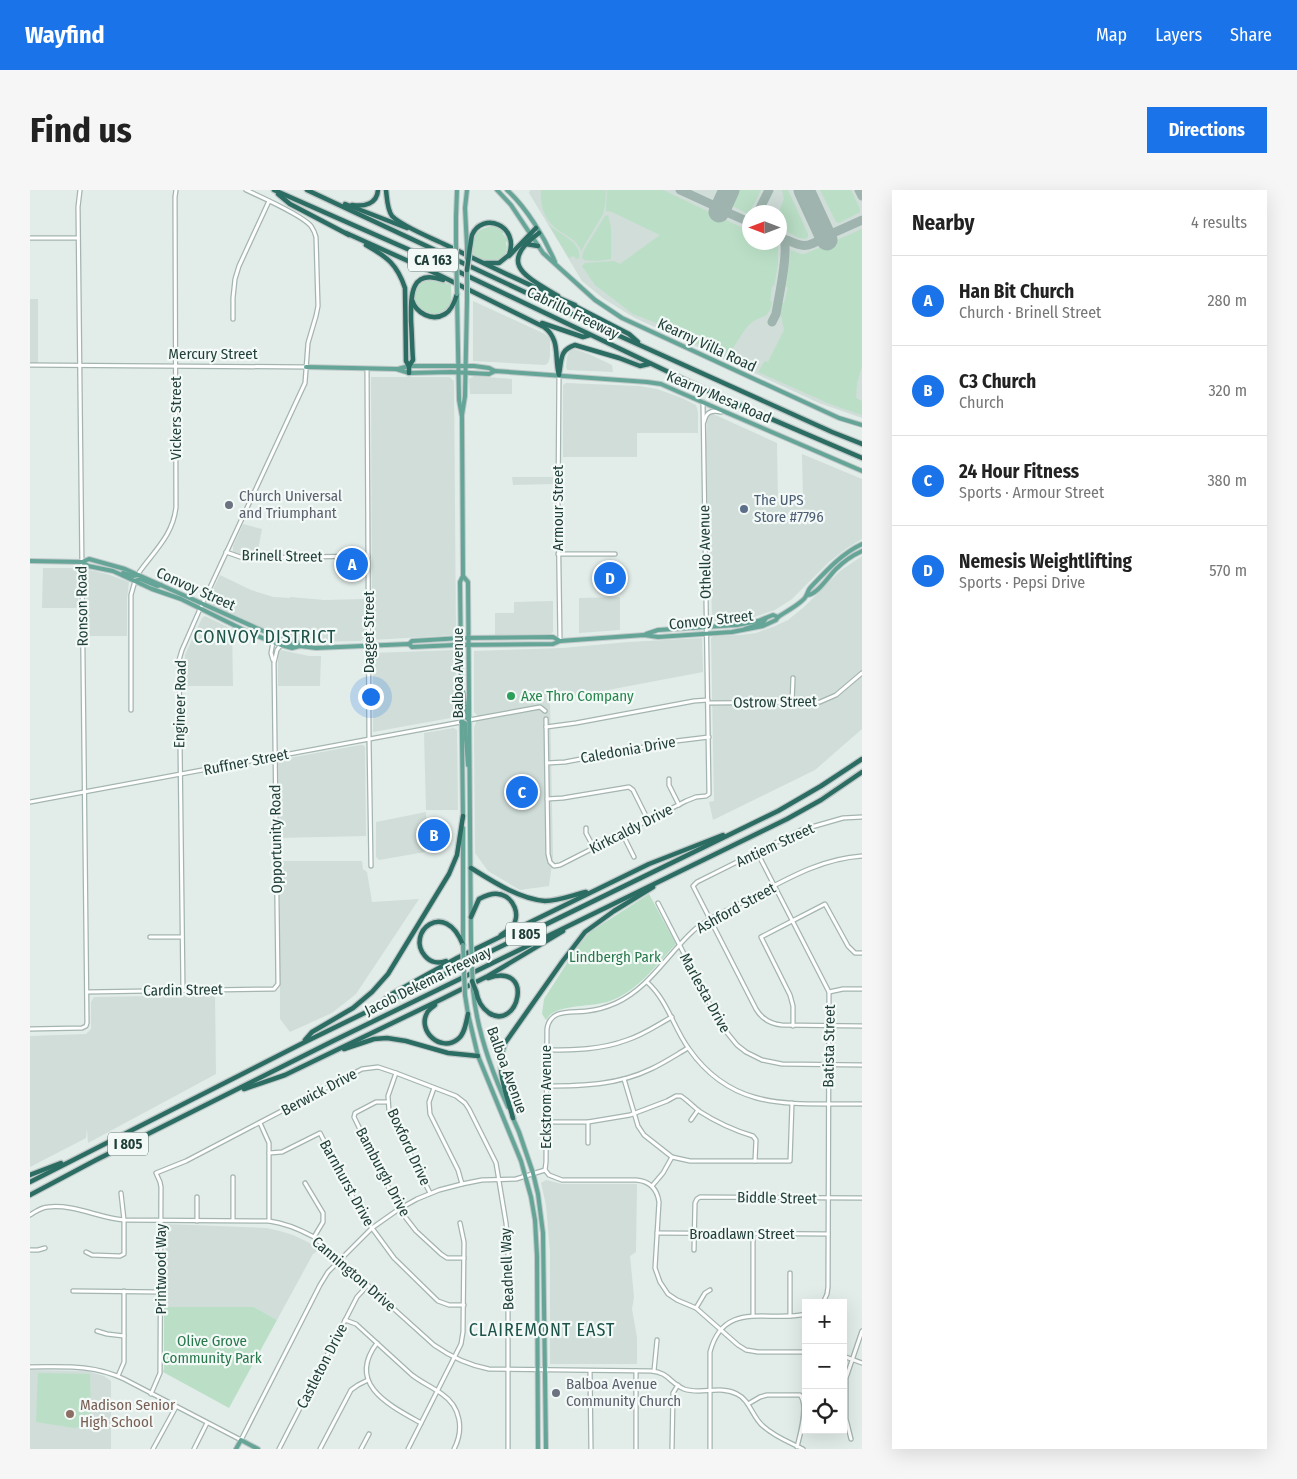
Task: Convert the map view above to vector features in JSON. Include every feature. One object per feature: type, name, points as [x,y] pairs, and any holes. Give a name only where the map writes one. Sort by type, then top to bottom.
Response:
[{"type":"highway","points":[[273,190],[290,204],[346,233],[437,274],[458,286]]},
{"type":"highway","name":"Cabrillo Freeway","points":[[273,190],[455,270],[734,403],[862,458]]},
{"type":"highway","name":"Cabrillo Freeway","points":[[307,190],[593,324],[862,444]]},
{"type":"highway","points":[[333,203],[360,206],[368,204],[375,199],[378,190]]},
{"type":"highway","points":[[386,190],[390,212],[393,217],[422,234]]},
{"type":"highway","points":[[345,204],[422,234],[575,306],[629,334],[645,347]]},
{"type":"highway","points":[[467,270],[468,247],[473,234],[478,228],[487,223],[503,228],[510,237],[511,249],[508,257]]},
{"type":"highway","points":[[536,228],[520,250],[518,258],[522,273],[575,306]]},
{"type":"highway","points":[[346,233],[386,257],[396,267],[402,277],[405,288],[406,361],[409,366],[409,372]]},
{"type":"highway","points":[[481,262],[499,263],[531,236],[539,233]]},
{"type":"highway","points":[[526,244],[538,246]]},
{"type":"highway","points":[[409,366],[413,360],[412,292],[418,281],[429,277],[435,277],[518,313],[583,337],[590,335]]},
{"type":"highway","points":[[412,292],[413,304],[423,314],[430,317],[439,317],[445,314],[451,308],[458,294]]},
{"type":"highway","points":[[518,313],[544,327],[554,336],[559,375]]},
{"type":"highway","points":[[559,375],[564,351],[576,345],[640,366],[650,364]]},
{"type":"highway","name":"Jacob Dekema Freeway","points":[[30,1182],[303,1043],[778,811],[862,759]]},
{"type":"highway","name":"Jacob Dekema Freeway","points":[[30,1196],[96,1160],[226,1095],[787,819],[821,800],[862,772]]},
{"type":"highway","points":[[303,1043],[312,1032],[353,1008],[372,993],[388,974],[449,874],[457,855],[462,816]]},
{"type":"highway","points":[[378,1006],[390,995],[457,958],[657,859],[750,825]]},
{"type":"highway","points":[[470,868],[519,895],[546,901],[595,890]]},
{"type":"highway","points":[[513,1118],[501,1070],[502,1052],[509,1037],[585,932],[614,911],[673,874]]},
{"type":"highway","points":[[471,917],[479,899],[486,896],[497,894],[506,896],[513,902],[516,910],[515,921],[510,928],[489,942]]},
{"type":"highway","points":[[226,1095],[285,1075],[442,999],[474,981],[488,976],[590,915]]},
{"type":"highway","points":[[457,958],[442,963],[429,960],[421,951],[419,939],[424,929],[430,924],[446,923],[457,931],[464,945]]},
{"type":"highway","points":[[498,975],[508,976],[515,981],[518,989],[518,999],[513,1009],[504,1016],[494,1016],[482,1008],[474,991],[474,981],[498,975]]},
{"type":"highway","points":[[442,999],[427,1012],[424,1023],[428,1035],[438,1042],[448,1043],[458,1039],[464,1030],[468,1014]]},
{"type":"highway","points":[[319,1058],[374,1039],[383,1038],[406,1041],[448,1053],[478,1056]]},
{"type":"highway","points":[[30,1175],[83,1154]]},
{"type":"main road","name":"Balboa Avenue","points":[[457,190],[458,400],[462,417]]},
{"type":"main road","points":[[467,190],[468,247]]},
{"type":"main road","name":"Kearny Villa Road","points":[[497,190],[512,205],[543,253],[595,300],[622,318],[839,418],[862,425]]},
{"type":"main road","name":"Kearny Villa Road","points":[[507,190],[521,204],[549,248],[556,264]]},
{"type":"main road","name":"Balboa Avenue","points":[[467,270],[466,366],[462,417],[463,576],[460,582],[465,995],[478,1056],[526,1175],[531,1197],[536,1236],[538,1449]]},
{"type":"main road","name":"Mercury Street","points":[[306,367],[396,369],[409,366],[466,366],[489,368],[495,371],[559,375]]},
{"type":"main road","name":"Mercury Street","points":[[396,369],[409,372],[489,374],[495,371]]},
{"type":"main road","name":"Kearny Mesa Road","points":[[559,375],[661,384],[862,471]]},
{"type":"main road","name":"Convoy Street","points":[[807,595],[807,591],[832,564],[850,550],[862,544]]},
{"type":"main road","name":"Convoy Street","points":[[408,644],[412,647],[553,644],[560,641],[707,633],[756,628],[776,620],[807,595],[814,593],[836,569],[862,551]]},
{"type":"main road","name":"Convoy Street","points":[[30,561],[82,562],[89,559],[118,566],[270,634],[316,648],[408,644],[412,641],[461,638],[553,637],[560,641]]},
{"type":"main road","name":"Convoy Street","points":[[82,562],[88,566],[113,571],[281,646],[292,648],[298,644]]},
{"type":"main road","points":[[113,571],[133,576],[138,574]]},
{"type":"main road","name":"Balboa Avenue","points":[[463,576],[468,582],[471,942],[474,981]]},
{"type":"main road","points":[[135,581],[140,579],[157,586],[161,585]]},
{"type":"main road","name":"Convoy Street","points":[[644,635],[658,630],[737,625],[758,621],[773,615],[778,617]]},
{"type":"main road","points":[[744,630],[763,623],[766,618]]},
{"type":"main road","points":[[273,642],[276,640],[294,645],[298,644]]},
{"type":"main road","points":[[461,688],[464,695],[466,717],[469,720]]},
{"type":"main road","points":[[461,722],[465,723],[466,726],[466,761],[469,772]]},
{"type":"main road","name":"Balboa Avenue","points":[[474,991],[476,1015],[487,1055],[525,1149],[538,1194],[543,1233],[546,1449]]},
{"type":"main road","points":[[236,1449],[240,1440],[258,1449]]},
{"type":"street","name":"Ronson Road","points":[[30,1029],[82,1028],[87,1023],[78,238],[80,190]]},
{"type":"street","name":"Vickers Street","points":[[138,574],[162,545],[176,513],[174,197],[176,190]]},
{"type":"street","points":[[233,319],[232,298],[237,273],[269,201],[246,190]]},
{"type":"street","name":"Engineer Road","points":[[183,990],[179,660],[202,604],[304,383],[308,343],[318,306],[316,237],[312,228],[307,222],[269,201]]},
{"type":"street","points":[[30,238],[78,238]]},
{"type":"street","name":"Mercury Street","points":[[30,366],[306,367]]},
{"type":"street","name":"Dagget Street","points":[[367,369],[371,866]]},
{"type":"street","name":"Armour Street","points":[[559,375],[558,554],[560,641]]},
{"type":"street","name":"Othello Avenue","points":[[703,402],[702,430],[710,793]]},
{"type":"street","points":[[702,430],[708,412],[715,410],[726,412]]},
{"type":"street","name":"Brinell Street","points":[[226,552],[243,558],[368,556]]},
{"type":"street","points":[[558,554],[615,554]]},
{"type":"street","points":[[131,710],[131,595],[135,581]]},
{"type":"street","name":"Opportunity Road","points":[[273,642],[271,653],[274,663],[278,984]]},
{"type":"street","points":[[274,663],[277,650],[281,646]]},
{"type":"street","name":"Ostrow Street","points":[[546,726],[576,723],[694,701],[820,702],[836,695],[862,673]]},
{"type":"street","points":[[792,703],[793,678]]},
{"type":"street","points":[[469,720],[540,707],[546,711]]},
{"type":"street","points":[[546,719],[547,799],[563,798],[629,786],[633,790],[648,820]]},
{"type":"street","name":"Ruffner Street","points":[[30,802],[461,722]]},
{"type":"street","name":"Caledonia Drive","points":[[547,763],[565,762],[676,741],[709,737]]},
{"type":"street","points":[[669,779],[669,785],[679,804]]},
{"type":"street","name":"Kirkcaldy Drive","points":[[547,799],[548,854],[551,864],[554,866],[560,865],[679,804],[696,797],[708,796],[710,793]]},
{"type":"street","name":"Antiem Street","points":[[709,920],[693,886],[697,882],[808,827],[843,818],[862,817]]},
{"type":"street","points":[[586,828],[586,833],[594,848]]},
{"type":"street","points":[[622,834],[634,857]]},
{"type":"street","name":"Batista Street","points":[[757,852],[829,992],[828,1288],[825,1299]]},
{"type":"street","name":"Ashford Street","points":[[548,1023],[553,1017],[562,1012],[594,1010],[616,1003],[635,992],[647,982],[696,928],[709,920],[818,864],[845,857],[862,856]]},
{"type":"street","name":"Marlesta Drive","points":[[658,903],[720,1024],[737,1045],[762,1060],[782,1064],[862,1064]]},
{"type":"street","points":[[793,1026],[793,1006],[790,995],[761,937],[825,904],[848,946],[855,953],[862,953]]},
{"type":"street","points":[[709,920],[759,1014],[765,1020],[775,1024],[793,1026],[862,1026]]},
{"type":"street","points":[[150,937],[182,936]]},
{"type":"street","points":[[647,982],[662,997],[688,1048],[706,1068],[731,1088],[762,1100],[792,1103],[862,1104]]},
{"type":"street","name":"Cardin Street","points":[[87,992],[274,989],[278,984]]},
{"type":"street","points":[[829,992],[842,989],[862,989]]},
{"type":"street","points":[[546,1050],[582,1050],[606,1047],[629,1040],[672,1017]]},
{"type":"street","name":"Eckstrom Avenue","points":[[545,1170],[548,1023]]},
{"type":"street","points":[[546,1086],[582,1086],[624,1079],[653,1068],[688,1048]]},
{"type":"street","name":"Berwick Drive","points":[[156,1174],[186,1161],[362,1069],[378,1067],[456,1096],[465,1103],[496,1163],[498,1179]]},
{"type":"street","name":"Boxford Drive","points":[[396,1073],[389,1091],[389,1111],[430,1193]]},
{"type":"street","points":[[624,1079],[638,1126],[644,1135],[672,1157],[690,1161],[787,1162],[791,1157],[792,1103]]},
{"type":"street","points":[[434,1088],[429,1102],[430,1114],[458,1170],[462,1184]]},
{"type":"street","points":[[546,1122],[588,1122],[634,1114],[676,1096],[681,1096],[717,1122],[736,1131],[753,1136],[756,1140],[754,1161]]},
{"type":"street","name":"Bamburgh Drive","points":[[388,1102],[372,1104],[356,1113],[354,1117],[399,1209],[416,1231],[440,1254],[447,1258],[464,1258]]},
{"type":"street","points":[[691,1120],[698,1110]]},
{"type":"street","points":[[588,1122],[588,1143]]},
{"type":"street","points":[[260,1123],[267,1138],[269,1153],[269,1220]]},
{"type":"street","name":"Barnhurst Drive","points":[[269,1153],[282,1152],[320,1133],[361,1213],[394,1258],[438,1301],[449,1305],[464,1305]]},
{"type":"street","points":[[652,1186],[663,1173],[672,1157]]},
{"type":"street","points":[[30,1367],[84,1367],[108,1372],[240,1440],[328,1272],[372,1228],[399,1209],[430,1193],[462,1184],[498,1179],[516,1179],[545,1170],[548,1175],[557,1179],[636,1180],[644,1181],[652,1186],[657,1194],[658,1202],[655,1262],[660,1282],[664,1289],[673,1298],[696,1308],[741,1348],[752,1352],[802,1352]]},
{"type":"street","name":"Printwood Way","points":[[151,1394],[160,1373],[161,1187],[156,1174]]},
{"type":"street","points":[[232,1178],[233,1220]]},
{"type":"street","name":"Beadnell Way","points":[[498,1179],[508,1243],[508,1449]]},
{"type":"street","points":[[305,1183],[323,1213],[323,1222],[314,1237]]},
{"type":"street","points":[[86,1252],[92,1255],[120,1256],[124,1254],[124,1220],[121,1193]]},
{"type":"street","points":[[197,1197],[197,1220]]},
{"type":"street","name":"Biddle Street","points":[[695,1234],[695,1203],[700,1197],[862,1198]]},
{"type":"street","name":"Cannington Drive","points":[[30,1215],[48,1207],[62,1207],[111,1219],[124,1220],[269,1220],[283,1223],[314,1237],[434,1345],[454,1358],[482,1368],[508,1370],[654,1371]]},
{"type":"street","points":[[408,1449],[461,1344],[464,1305],[464,1242],[460,1223]]},
{"type":"street","name":"Broadlawn Street","points":[[656,1233],[828,1234]]},
{"type":"street","points":[[694,1250],[695,1234]]},
{"type":"street","points":[[753,1234],[753,1316]]},
{"type":"street","points":[[30,1250],[45,1248]]},
{"type":"street","points":[[790,1273],[790,1316]]},
{"type":"street","name":"Castleton Drive","points":[[279,1449],[357,1297],[368,1285]]},
{"type":"street","points":[[696,1308],[705,1293],[710,1290]]},
{"type":"street","points":[[73,1291],[160,1292]]},
{"type":"street","points":[[118,1376],[124,1362],[124,1291]]},
{"type":"street","points":[[710,1449],[710,1352],[715,1338],[721,1330],[740,1317],[802,1314]]},
{"type":"street","points":[[345,1320],[356,1324],[412,1375],[443,1394],[452,1403],[458,1413],[461,1424],[460,1437],[454,1449]]},
{"type":"street","points":[[97,1331],[124,1336]]},
{"type":"street","points":[[851,1439],[846,1419],[846,1378],[862,1331]]},
{"type":"street","points":[[657,1340],[654,1371],[666,1375],[678,1385],[688,1390],[729,1391],[736,1393],[748,1404],[755,1418],[763,1427],[785,1442],[802,1449]]},
{"type":"street","points":[[377,1343],[370,1352],[366,1362],[368,1380],[374,1390],[386,1401],[421,1423]]},
{"type":"street","points":[[847,1357],[862,1363]]},
{"type":"street","points":[[590,1371],[591,1449]]},
{"type":"street","points":[[636,1371],[636,1449]]},
{"type":"street","points":[[320,1449],[351,1390],[358,1384],[368,1380]]},
{"type":"street","points":[[672,1449],[673,1393],[678,1385]]},
{"type":"street","points":[[748,1404],[767,1395],[798,1395],[803,1398],[802,1428],[797,1447]]},
{"type":"street","points":[[153,1449],[176,1407]]},
{"type":"street","points":[[194,1449],[207,1423]]},
{"type":"street","points":[[361,1449],[369,1434]]},
{"type":"shaded area","points":[[530,190],[862,190],[862,418],[819,403],[635,318],[604,299],[582,281],[529,193]]},
{"type":"shaded area","points":[[30,299],[38,299],[38,363],[30,363]]},
{"type":"shaded area","points":[[473,301],[545,334],[550,339],[548,363],[545,365],[473,361]]},
{"type":"shaded area","points":[[575,349],[612,365],[613,372],[567,370],[567,357],[570,350]]},
{"type":"shaded area","points":[[474,376],[512,379],[512,394],[470,394],[469,379]]},
{"type":"shaded area","points":[[371,377],[449,377],[454,381],[456,635],[372,640]]},
{"type":"shaded area","points":[[566,383],[639,386],[657,389],[682,398],[696,405],[698,433],[637,433],[637,457],[563,457],[563,385]]},
{"type":"shaded area","points":[[711,413],[777,443],[778,502],[803,501],[802,454],[862,479],[862,539],[829,562],[792,599],[775,610],[748,619],[718,622],[712,620],[706,444],[707,416]]},
{"type":"shaded area","points":[[512,477],[553,477],[553,484],[513,485]]},
{"type":"shaded area","points":[[243,524],[262,529],[257,555],[242,555],[233,552],[233,546]]},
{"type":"shaded area","points":[[862,556],[862,729],[815,770],[713,820],[709,802],[714,801],[711,638],[714,636],[756,633],[788,620],[804,607],[840,571]]},
{"type":"shaded area","points":[[43,568],[76,568],[78,571],[78,608],[42,608]]},
{"type":"shaded area","points":[[86,570],[107,574],[129,582],[127,636],[86,636]]},
{"type":"shaded area","points":[[220,575],[251,590],[273,597],[324,600],[364,599],[365,636],[361,641],[309,642],[270,633],[210,605],[208,600]]},
{"type":"shaded area","points":[[620,597],[620,630],[579,633],[579,598]]},
{"type":"shaded area","points":[[553,601],[553,632],[551,634],[495,635],[495,613],[514,613],[514,602]]},
{"type":"shaded area","points":[[205,616],[232,629],[233,686],[184,686],[185,655],[202,618]]},
{"type":"shaded area","points":[[702,638],[703,672],[550,701],[553,857],[549,886],[520,890],[488,871],[475,853],[474,727],[477,715],[474,712],[474,651],[563,648]]},
{"type":"shaded area","points":[[281,650],[309,656],[321,656],[320,686],[278,686],[278,653]]},
{"type":"shaded area","points":[[456,650],[456,717],[373,732],[373,653]]},
{"type":"shaded area","points":[[454,728],[457,730],[458,810],[426,810],[424,733]]},
{"type":"shaded area","points":[[360,745],[365,747],[366,836],[279,838],[278,760]]},
{"type":"shaded area","points":[[426,812],[427,849],[425,852],[379,860],[376,857],[376,822]]},
{"type":"shaded area","points":[[280,861],[362,861],[363,869],[367,872],[372,902],[419,899],[356,994],[332,1013],[290,1032],[280,1019]]},
{"type":"shaded area","points":[[215,995],[216,1074],[88,1143],[87,1129],[86,1138],[30,1167],[30,1036],[86,1034],[91,1029],[91,1002],[94,997]]},
{"type":"shaded area","points":[[546,1180],[562,1184],[637,1184],[636,1252],[630,1256],[634,1297],[632,1309],[637,1337],[637,1364],[550,1364],[550,1252],[546,1205],[541,1183]]},
{"type":"shaded area","points":[[166,1224],[266,1228],[293,1235],[319,1250],[313,1254],[277,1320],[254,1307],[164,1307]]},
{"type":"shaded area","name":"Madison Senior High School","points":[[30,1370],[87,1371],[104,1376],[111,1381],[111,1449],[30,1449]]},
{"type":"green space","points":[[541,190],[606,190],[603,214],[581,251],[575,242],[547,219],[541,202]]},
{"type":"green space","points":[[607,190],[663,190],[742,228],[742,250],[778,250],[778,265],[774,286],[772,286],[770,301],[772,301],[769,312],[749,325],[736,344],[726,354],[721,355],[654,322],[633,314],[595,285],[582,266],[585,263],[614,261],[620,264],[660,235],[612,212],[606,211]]},
{"type":"green space","points":[[738,190],[761,190],[754,205],[742,205],[742,211],[732,206]]},
{"type":"green space","points":[[782,190],[788,190],[808,234],[806,239],[799,238],[787,232],[787,205],[782,205],[784,199]]},
{"type":"green space","points":[[820,190],[851,190],[860,212],[839,223],[836,222]]},
{"type":"green space","points":[[608,215],[611,228],[611,259],[584,260],[582,257],[584,250],[605,216]]},
{"type":"green space","points":[[549,225],[577,247],[579,258],[576,259],[574,256],[569,258]]},
{"type":"green space","points":[[493,226],[503,231],[508,240],[506,243],[507,250],[504,255],[501,259],[486,261],[473,256],[475,235],[481,229]]},
{"type":"green space","points":[[862,229],[862,366],[857,383],[856,398],[862,401],[862,415],[830,404],[758,372],[765,361],[768,362],[784,330],[780,311],[788,287],[786,287],[791,250],[805,254]]},
{"type":"green space","points":[[428,279],[438,280],[451,285],[451,301],[446,311],[439,315],[430,314],[417,304],[415,295],[418,287]]},
{"type":"green space","name":"Lindbergh Park","points":[[649,894],[676,944],[646,977],[620,997],[602,1003],[565,1008],[557,1011],[546,1020],[542,1014],[544,999],[574,952],[590,932]]},
{"type":"green space","name":"Olive Grove Community Park","points":[[164,1307],[254,1307],[277,1320],[229,1408],[163,1372]]},
{"type":"green space","points":[[38,1373],[90,1374],[91,1416],[88,1423],[75,1428],[36,1422]]},
{"type":"taxiway","points":[[680,190],[715,206],[719,207],[723,203],[724,211],[742,219]]},
{"type":"taxiway","points":[[762,205],[769,190]]},
{"type":"taxiway","points":[[859,190],[862,196]]},
{"type":"taxiway","points":[[787,240],[804,246],[812,244],[821,239],[822,229],[827,234],[831,234],[862,220]]},
{"type":"taxiway","points":[[772,322],[776,314],[785,250]]},
{"type":"runway","points":[[719,212],[729,190]]},
{"type":"runway","points":[[804,190],[827,240]]},
{"type":"place","name":"Church Universal and Triumphant","points":[[229,505]]},
{"type":"place","name":"The UPS Store #7796","points":[[744,509]]},
{"type":"place","name":"Han Bit Church","points":[[352,564]]},
{"type":"place","name":"Nemesis Weightlifting","points":[[610,578]]},
{"type":"place","name":"Axe Thro Company","points":[[511,696]]},
{"type":"place","name":"24 Hour Fitness","points":[[522,792]]},
{"type":"place","name":"C3 Church","points":[[434,835]]},
{"type":"place","name":"Balboa Avenue Community Church","points":[[556,1393]]},
{"type":"place","name":"Madison Senior High School","points":[[70,1414]]},
{"type":"district","name":"CONVOY DISTRICT","points":[[265,637]]},
{"type":"district","name":"CLAIREMONT EAST","points":[[542,1330]]}]
